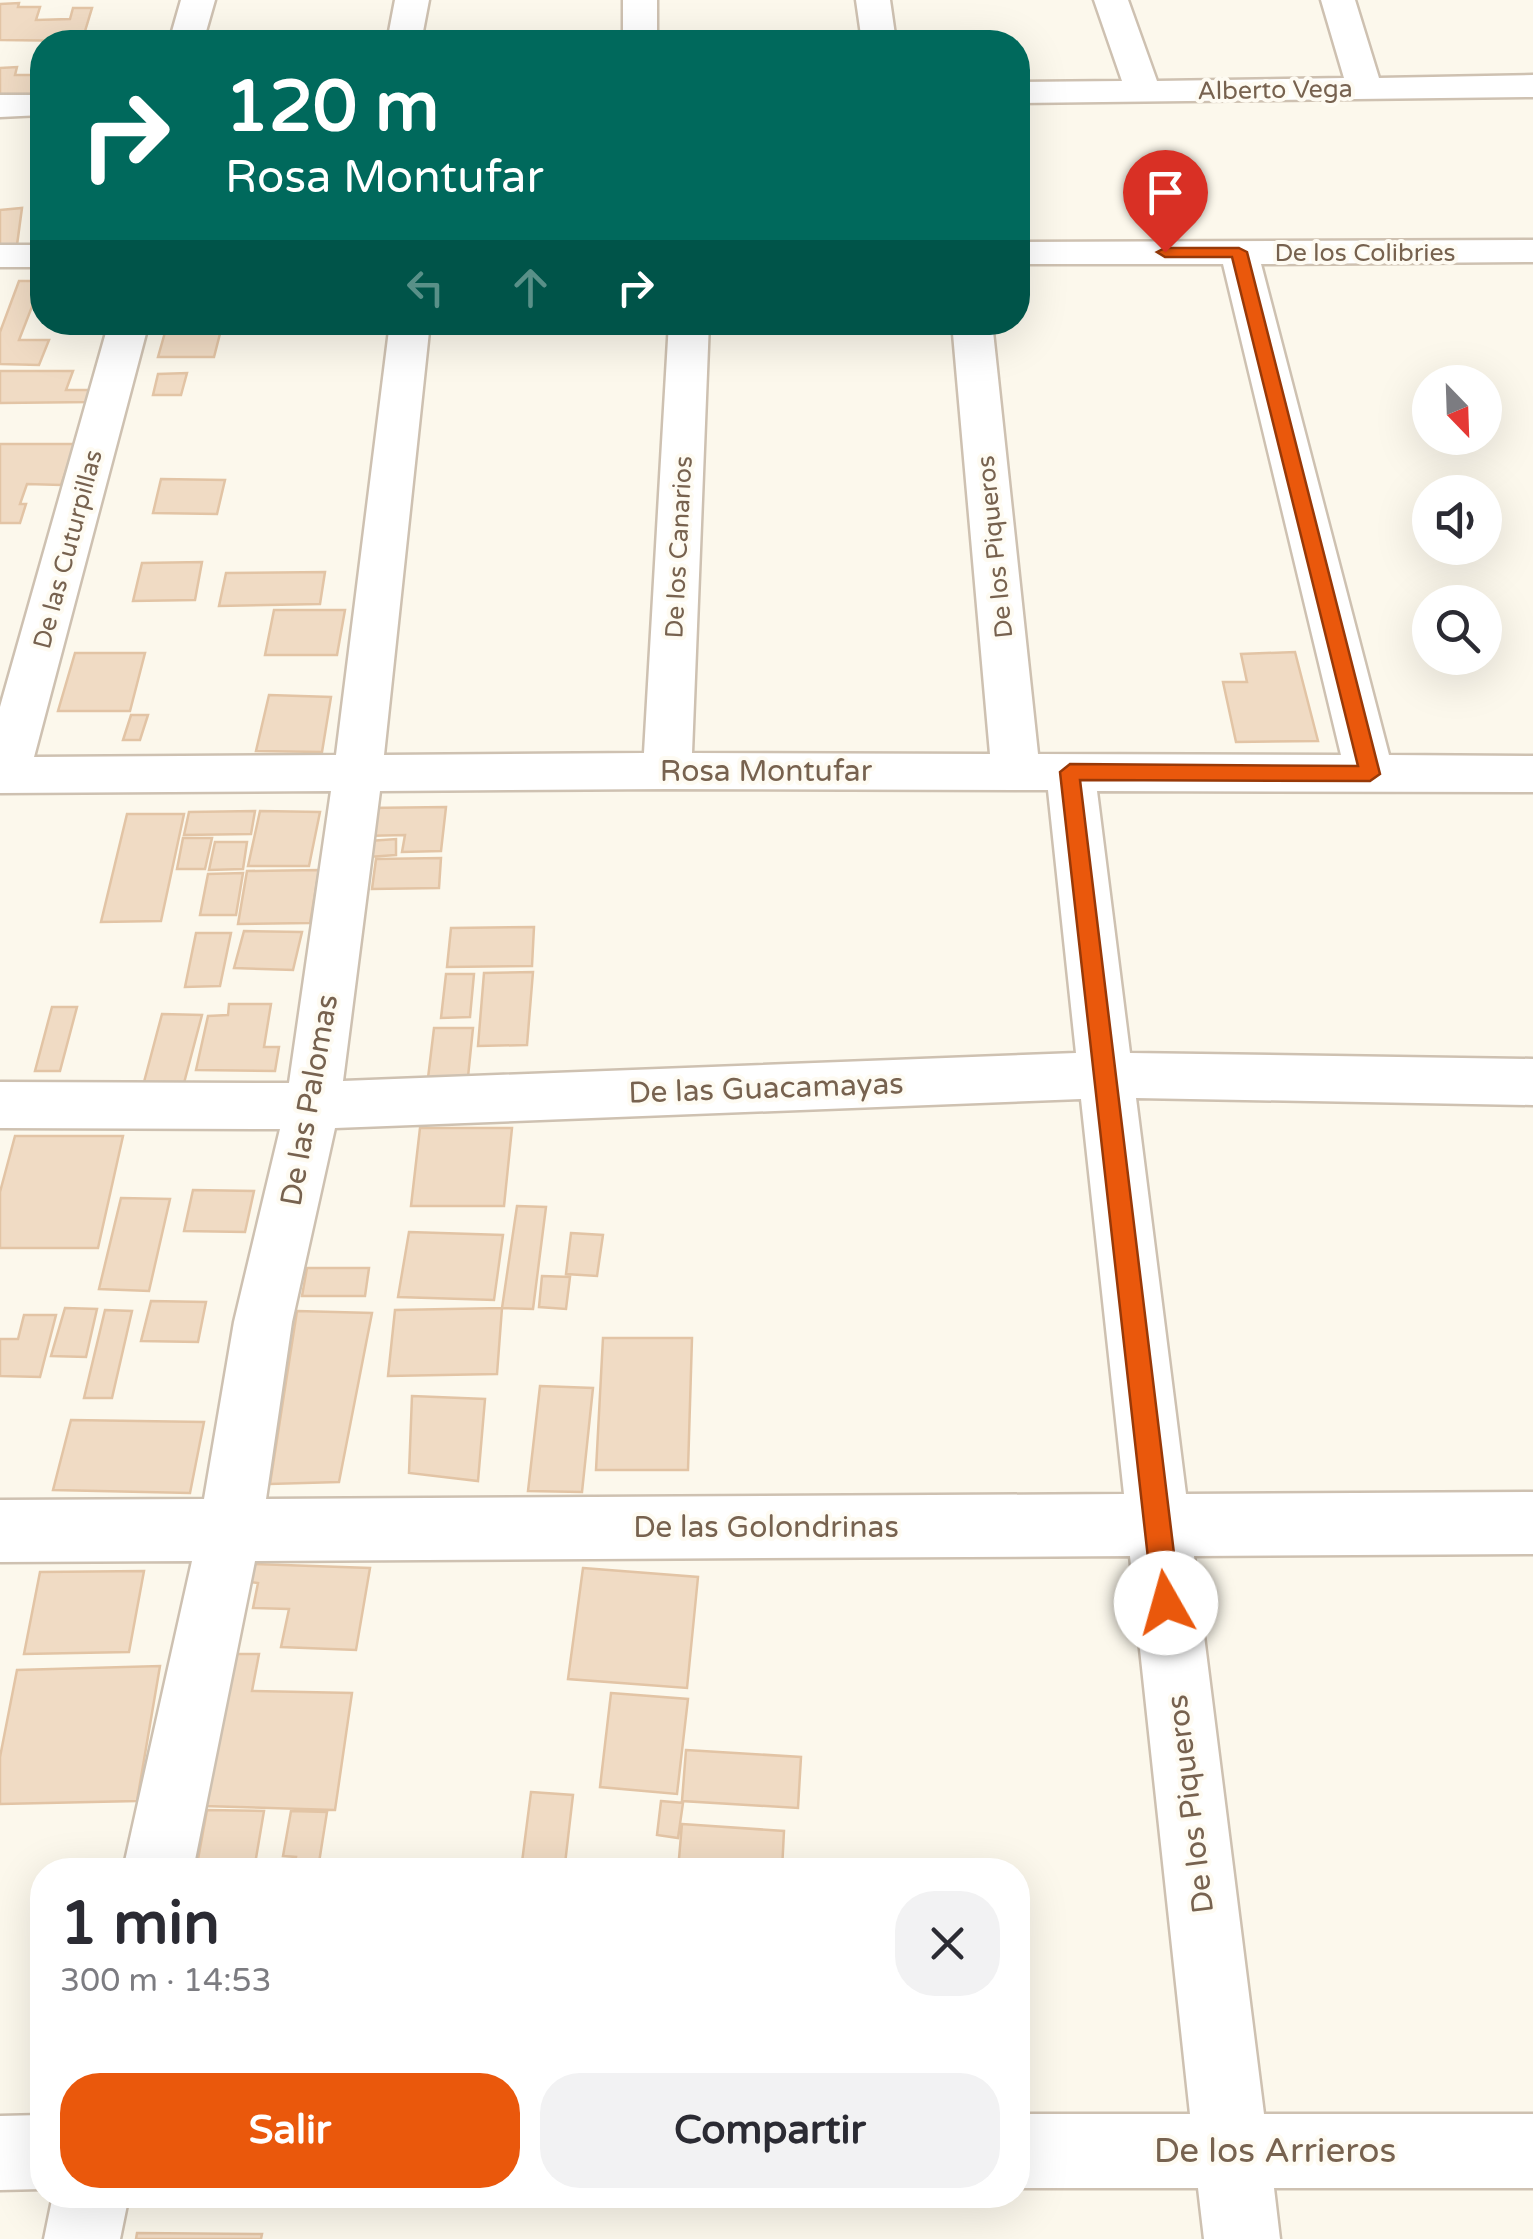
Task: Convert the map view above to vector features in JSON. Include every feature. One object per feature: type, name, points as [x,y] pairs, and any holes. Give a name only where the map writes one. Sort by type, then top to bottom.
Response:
[{"type":"street","points":[[189,30],[198,0]]},
{"type":"street","points":[[406,30],[412,0]]},
{"type":"street","points":[[640,0],[640,30]]},
{"type":"street","points":[[873,0],[877,30]]},
{"type":"street","points":[[1110,0],[1143,91]]},
{"type":"street","points":[[1338,0],[1364,87]]},
{"type":"street","name":"Alberto Vega","points":[[1030,93],[1533,86]]},
{"type":"street","points":[[0,106],[30,105]]},
{"type":"street","points":[[1239,252],[1370,774]]},
{"type":"street","name":"De los Colibries","points":[[1030,253],[1239,252],[1530,259]]},
{"type":"street","points":[[0,256],[30,256]]},
{"type":"street","name":"De las Cuturpillas","points":[[2,775],[125,335]]},
{"type":"street","name":"De las Palomas","points":[[161,1858],[230,1530],[263,1322],[314,1106],[358,774],[409,335]]},
{"type":"street","name":"De los Canarios","points":[[667,771],[687,335]]},
{"type":"street","name":"De los Piqueros","points":[[974,335],[1043,772],[1103,1075],[1242,2239]]},
{"type":"street","name":"Rosa Montufar","points":[[2,775],[667,771],[1533,774]]},
{"type":"street","name":"De las Guacamayas","points":[[0,1105],[314,1106],[1103,1075],[1533,1082]]},
{"type":"street","name":"De las Golondrinas","points":[[0,1531],[1533,1523]]},
{"type":"street","name":"De los Arrieros","points":[[1030,2151],[1533,2151]]},
{"type":"street","points":[[0,2152],[30,2152]]},
{"type":"street","points":[[82,2239],[88,2208]]},
{"type":"building","points":[[0,4],[40,7],[36,20],[70,19],[73,8],[92,8],[85,30],[30,30],[30,40],[0,40]]},
{"type":"building","points":[[17,67],[15,75],[30,75],[30,94],[0,94],[0,68]]},
{"type":"building","points":[[22,208],[17,245],[0,247],[0,210]]},
{"type":"building","points":[[19,281],[30,281],[30,312],[19,340],[49,340],[39,365],[0,364],[0,332]]},
{"type":"building","points":[[164,335],[220,335],[214,357],[158,357]]},
{"type":"building","points":[[0,371],[73,371],[66,390],[95,390],[92,402],[0,403]]},
{"type":"building","points":[[187,373],[181,395],[153,395],[158,374]]},
{"type":"building","points":[[0,444],[75,444],[61,485],[27,484],[20,504],[26,504],[20,523],[0,523]]},
{"type":"building","points":[[161,479],[225,480],[217,514],[153,513]]},
{"type":"building","points":[[202,562],[195,600],[133,601],[142,563]]},
{"type":"building","points":[[325,572],[320,604],[219,606],[226,573]]},
{"type":"building","points":[[274,610],[345,610],[337,655],[265,655]]},
{"type":"building","points":[[1295,652],[1318,741],[1236,742],[1223,682],[1247,682],[1241,654]]},
{"type":"building","points":[[75,653],[145,653],[130,711],[58,711]]},
{"type":"building","points":[[269,695],[331,697],[322,752],[256,751]]},
{"type":"building","points":[[131,715],[148,715],[140,740],[123,740]]},
{"type":"building","points":[[446,807],[441,851],[402,852],[405,835],[363,836],[366,808]]},
{"type":"building","points":[[255,811],[251,834],[184,835],[189,812]]},
{"type":"building","points":[[260,811],[320,812],[309,866],[248,866]]},
{"type":"building","points":[[127,814],[184,814],[161,921],[101,922]]},
{"type":"building","points":[[183,838],[212,838],[205,869],[177,869]]},
{"type":"building","points":[[396,839],[396,855],[368,857],[369,841]]},
{"type":"building","points":[[215,842],[247,842],[243,869],[209,870]]},
{"type":"building","points":[[441,858],[439,888],[372,889],[376,859]]},
{"type":"building","points":[[319,870],[310,923],[238,924],[247,871]]},
{"type":"building","points":[[243,873],[236,915],[200,915],[208,874]]},
{"type":"building","points":[[534,927],[532,966],[447,967],[451,928]]},
{"type":"building","points":[[244,931],[302,932],[293,970],[234,968]]},
{"type":"building","points":[[196,933],[231,933],[220,986],[185,987]]},
{"type":"building","points":[[533,972],[527,1045],[478,1046],[484,973]]},
{"type":"building","points":[[446,974],[474,974],[470,1017],[441,1018]]},
{"type":"building","points":[[229,1004],[271,1004],[264,1047],[279,1047],[275,1071],[196,1070],[208,1016],[228,1015]]},
{"type":"building","points":[[52,1007],[77,1007],[60,1071],[35,1071]]},
{"type":"building","points":[[162,1014],[202,1015],[184,1083],[144,1082]]},
{"type":"building","points":[[434,1028],[473,1028],[468,1077],[428,1078]]},
{"type":"building","points":[[420,1128],[512,1128],[504,1206],[411,1206]]},
{"type":"building","points":[[15,1136],[123,1136],[98,1248],[0,1248],[0,1192]]},
{"type":"building","points":[[193,1190],[254,1191],[245,1232],[184,1231]]},
{"type":"building","points":[[121,1198],[170,1199],[149,1291],[99,1289]]},
{"type":"building","points":[[517,1206],[546,1207],[533,1309],[502,1308]]},
{"type":"building","points":[[409,1232],[503,1235],[494,1300],[398,1297]]},
{"type":"building","points":[[571,1233],[603,1235],[597,1276],[566,1274]]},
{"type":"building","points":[[307,1268],[369,1268],[365,1296],[302,1296]]},
{"type":"building","points":[[542,1276],[570,1277],[566,1309],[539,1307]]},
{"type":"building","points":[[151,1301],[206,1302],[198,1342],[141,1341]]},
{"type":"building","points":[[65,1308],[97,1309],[86,1357],[51,1356]]},
{"type":"building","points":[[502,1308],[497,1374],[388,1376],[395,1310]]},
{"type":"building","points":[[105,1310],[132,1311],[112,1398],[84,1398]]},
{"type":"building","points":[[297,1311],[372,1313],[339,1482],[270,1484]]},
{"type":"building","points":[[24,1315],[56,1315],[40,1377],[0,1376],[0,1339],[18,1339]]},
{"type":"building","points":[[603,1338],[692,1338],[688,1470],[596,1470]]},
{"type":"building","points":[[540,1386],[593,1388],[582,1492],[528,1491]]},
{"type":"building","points":[[412,1396],[485,1399],[478,1481],[409,1473]]},
{"type":"building","points":[[71,1420],[204,1422],[190,1493],[53,1490]]},
{"type":"building","points":[[253,1564],[370,1568],[356,1650],[281,1647],[289,1609],[253,1608],[258,1583],[249,1582]]},
{"type":"building","points":[[583,1568],[698,1577],[687,1688],[568,1679]]},
{"type":"building","points":[[144,1571],[129,1652],[24,1654],[40,1572]]},
{"type":"building","points":[[231,1654],[259,1654],[252,1691],[352,1693],[335,1810],[203,1806]]},
{"type":"building","points":[[160,1666],[137,1801],[0,1804],[0,1757],[17,1670]]},
{"type":"building","points":[[611,1693],[688,1699],[677,1794],[600,1787]]},
{"type":"building","points":[[686,1750],[801,1757],[798,1808],[682,1801]]},
{"type":"building","points":[[531,1792],[573,1795],[566,1858],[523,1858]]},
{"type":"building","points":[[661,1801],[683,1803],[678,1838],[657,1835]]},
{"type":"building","points":[[207,1810],[264,1811],[256,1858],[198,1858]]},
{"type":"building","points":[[291,1811],[327,1812],[320,1858],[283,1856]]},
{"type":"building","points":[[682,1824],[784,1831],[783,1858],[679,1858]]},
{"type":"building","points":[[137,2233],[262,2234],[261,2239],[136,2239]]},
{"type":"route","points":[[1165,252],[1239,252],[1370,774],[1070,772],[1166,1603]]}]
